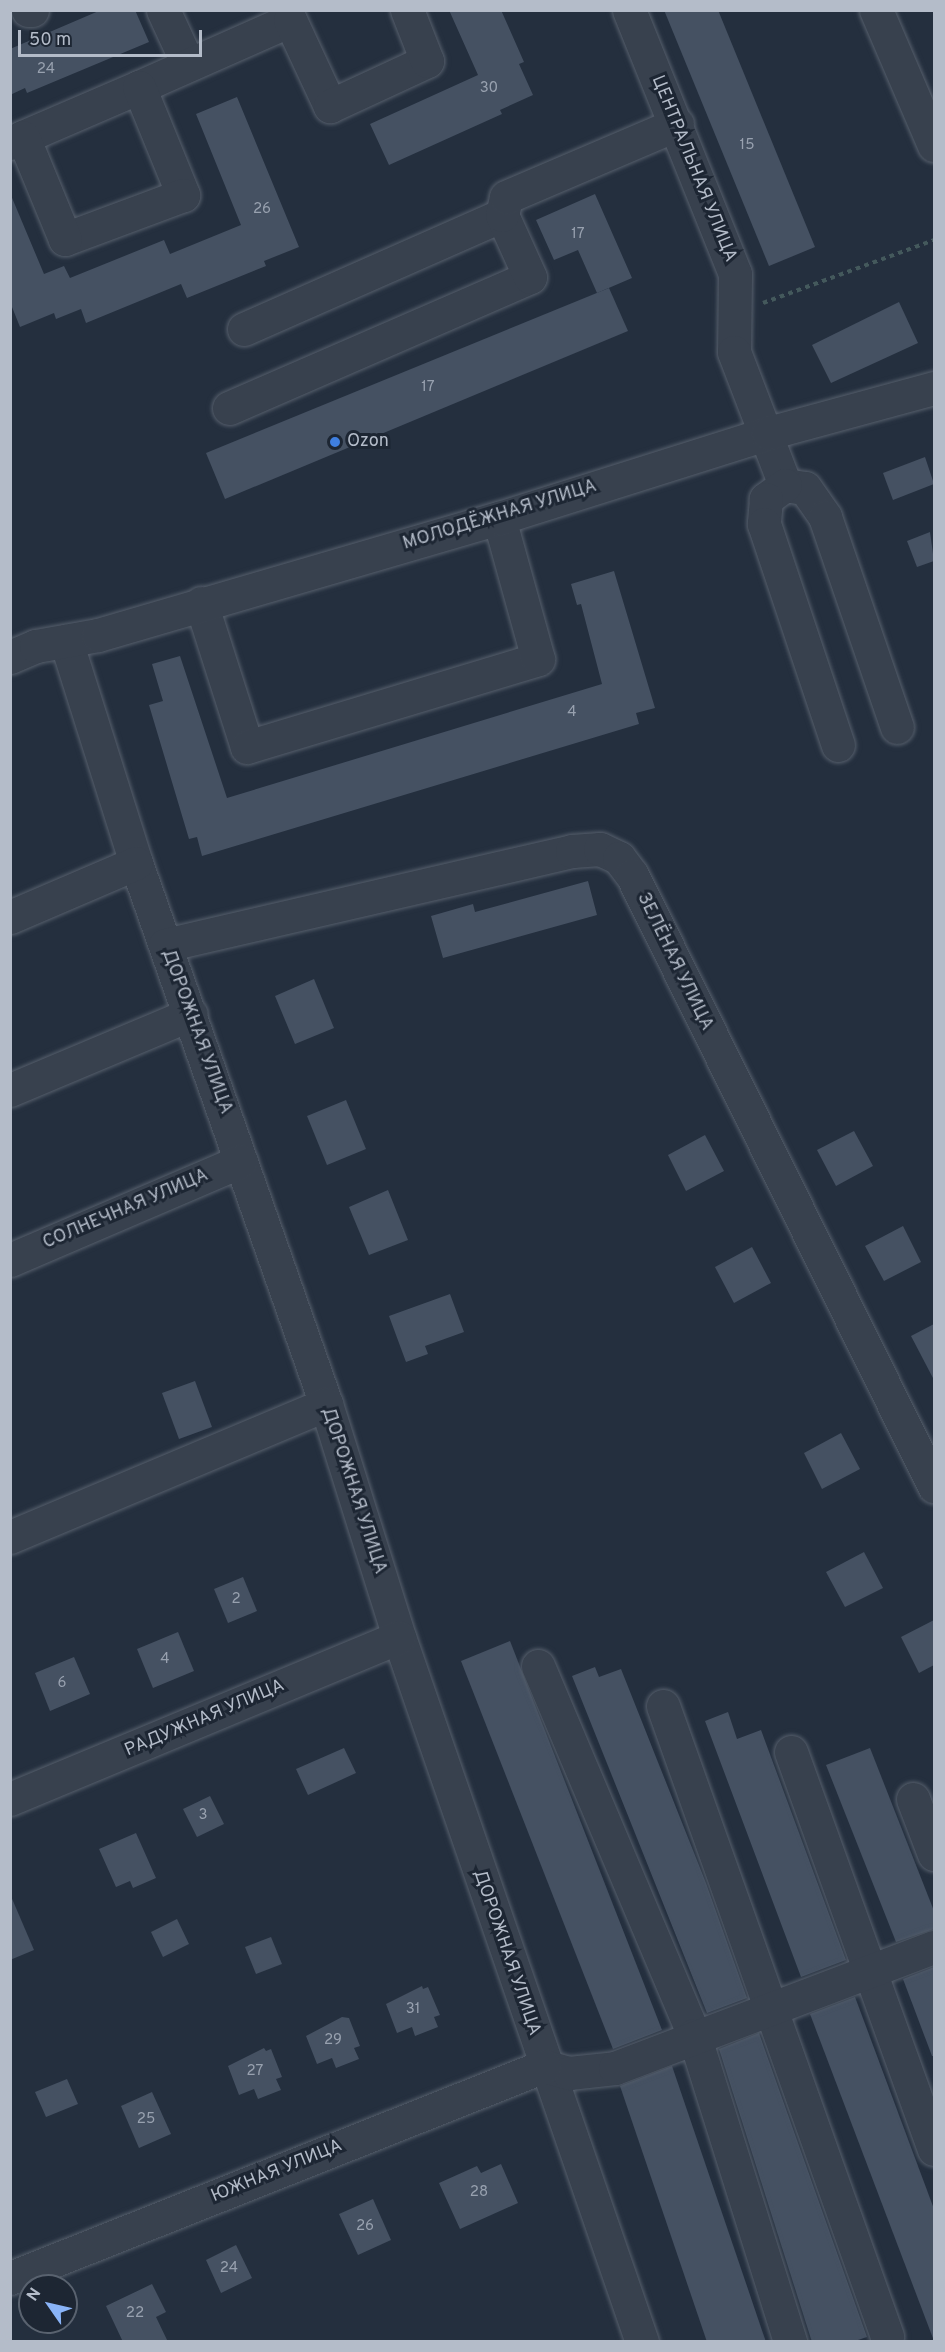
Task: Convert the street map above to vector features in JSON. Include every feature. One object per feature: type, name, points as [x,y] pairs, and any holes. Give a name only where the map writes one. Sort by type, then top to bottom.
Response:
[{"type":"street","points":[[163,10],[188,64]]},
{"type":"street","points":[[139,87],[183,195],[65,239],[17,140],[290,20],[330,106],[427,61],[407,10]]},
{"type":"street","name":"ЦЕНТРАЛЬНАЯ УЛИЦА","points":[[629,10],[677,124],[735,274],[734,351],[768,433],[785,485]]},
{"type":"street","points":[[876,10],[929,118],[934,145]]},
{"type":"street","points":[[229,408],[530,277],[502,215],[506,197],[677,124]]},
{"type":"street","points":[[244,328],[502,215]]},
{"type":"street","name":"МОЛОДЁЖНАЯ УЛИЦА","points":[[10,657],[36,646],[98,635],[201,603],[499,518],[768,433],[934,388]]},
{"type":"street","points":[[838,745],[764,524],[766,499],[785,485],[805,488],[825,517],[897,728]]},
{"type":"street","points":[[201,603],[247,747],[538,659],[499,518]]},
{"type":"street","name":"ДОРОЖНАЯ УЛИЦА","points":[[66,641],[136,863],[191,1014],[326,1404],[399,1636],[544,2066],[642,2342]]},
{"type":"street","name":"ЗЕЛЁНАЯ УЛИЦА","points":[[165,945],[572,851],[600,849],[620,858],[632,875],[934,1486]]},
{"type":"street","points":[[10,917],[136,863]]},
{"type":"street","points":[[10,1090],[191,1014]]},
{"type":"street","name":"СОЛНЕЧНАЯ УЛИЦА","points":[[10,1260],[241,1161]]},
{"type":"street","points":[[10,1538],[326,1404]]},
{"type":"street","name":"РАДУЖНАЯ УЛИЦА","points":[[10,1799],[399,1636]]},
{"type":"street","points":[[538,1666],[694,2035],[790,2342]]},
{"type":"street","points":[[663,1706],[887,2336]]},
{"type":"street","points":[[791,1752],[934,2149]]},
{"type":"street","points":[[913,1799],[934,1854]]},
{"type":"street","points":[[544,2066],[569,2073],[615,2068],[694,2035],[934,1947]]},
{"type":"street","name":"ЮЖНАЯ УЛИЦА","points":[[10,2278],[544,2066]]},
{"type":"path","points":[[733,314],[934,240]]},
{"type":"building","points":[[101,10],[135,10],[149,42],[27,93],[25,88],[10,95],[10,49]]},
{"type":"building","points":[[449,10],[501,10],[524,62],[519,64],[533,95],[500,110],[502,114],[389,165],[370,124],[478,75]]},
{"type":"building","points":[[664,10],[718,10],[815,247],[769,266]]},
{"type":"building","points":[[237,97],[299,247],[264,261],[266,266],[187,298],[181,284],[86,323],[81,309],[56,319],[54,313],[20,327],[10,302],[10,193],[44,274],[64,266],[70,278],[164,240],[170,254],[241,225],[196,114]]},
{"type":"building","points":[[595,194],[632,278],[597,293],[578,250],[554,260],[536,220]]},
{"type":"building","points":[[609,288],[628,331],[225,499],[206,453]]},
{"type":"building","points":[[899,302],[918,343],[831,383],[812,345]]},
{"type":"building","points":[[925,457],[934,484],[893,500],[883,473]]},
{"type":"building","points":[[930,532],[934,561],[917,567],[907,541]]},
{"type":"building","points":[[614,571],[655,708],[636,713],[639,724],[202,856],[197,837],[189,839],[149,705],[163,701],[152,664],[180,656],[227,798],[602,684],[581,604],[577,605],[571,584]]},
{"type":"building","points":[[588,881],[597,915],[443,958],[431,916],[473,904],[475,912]]},
{"type":"building","points":[[314,979],[334,1028],[295,1044],[275,996]]},
{"type":"building","points":[[346,1100],[366,1149],[327,1165],[307,1116]]},
{"type":"building","points":[[854,1131],[873,1166],[836,1186],[817,1150]]},
{"type":"building","points":[[705,1135],[724,1171],[686,1191],[668,1155]]},
{"type":"building","points":[[388,1190],[408,1240],[369,1255],[349,1207]]},
{"type":"building","points":[[903,1226],[921,1262],[884,1281],[865,1246]]},
{"type":"building","points":[[752,1247],[771,1283],[734,1303],[715,1267]]},
{"type":"building","points":[[450,1294],[464,1332],[425,1346],[428,1354],[406,1362],[389,1316]]},
{"type":"building","points":[[934,1324],[934,1380],[911,1336]]},
{"type":"building","points":[[195,1381],[212,1427],[179,1439],[162,1393]]},
{"type":"building","points":[[841,1433],[860,1469],[822,1489],[804,1453]]},
{"type":"building","points":[[864,1552],[883,1588],[845,1607],[826,1572]]},
{"type":"building","points":[[243,1577],[257,1611],[228,1623],[214,1589]]},
{"type":"building","points":[[934,1620],[934,1665],[919,1673],[901,1637]]},
{"type":"building","points":[[178,1632],[194,1671],[153,1688],[137,1649]]},
{"type":"building","points":[[510,1641],[662,2030],[613,2049],[461,1661]]},
{"type":"building","points":[[74,1657],[90,1694],[50,1711],[35,1673]]},
{"type":"building","points":[[595,1667],[599,1677],[621,1669],[706,1883],[747,1998],[707,2013],[572,1676]]},
{"type":"building","points":[[728,1712],[737,1739],[761,1730],[846,1960],[801,1977],[705,1721]]},
{"type":"building","points":[[344,1748],[356,1773],[308,1795],[296,1769]]},
{"type":"building","points":[[870,1748],[934,1911],[934,1929],[896,1942],[826,1765]]},
{"type":"building","points":[[210,1796],[224,1824],[197,1837],[183,1809]]},
{"type":"building","points":[[136,1833],[156,1878],[133,1888],[130,1881],[116,1887],[99,1849]]},
{"type":"building","points":[[10,1894],[34,1950],[10,1960]]},
{"type":"building","points":[[177,1919],[189,1944],[163,1957],[151,1932]]},
{"type":"building","points":[[271,1937],[282,1964],[256,1974],[245,1947]]},
{"type":"building","points":[[934,1967],[934,2056],[932,2056],[903,1979]]},
{"type":"building","points":[[422,1986],[423,1989],[428,1987],[440,2015],[434,2017],[438,2027],[415,2036],[412,2027],[397,2033],[386,2004]]},
{"type":"building","points":[[855,1997],[934,2209],[934,2341],[810,2014]]},
{"type":"building","points":[[342,2017],[349,2018],[360,2046],[354,2048],[359,2059],[336,2068],[332,2058],[317,2064],[306,2036]]},
{"type":"building","points":[[759,2033],[867,2337],[852,2342],[812,2342],[719,2049]]},
{"type":"building","points":[[264,2048],[266,2051],[271,2049],[282,2077],[276,2079],[281,2090],[258,2099],[254,2089],[239,2095],[228,2066]]},
{"type":"building","points":[[672,2066],[766,2342],[707,2342],[620,2086]]},
{"type":"building","points":[[67,2079],[78,2104],[46,2117],[35,2092]]},
{"type":"building","points":[[152,2092],[171,2134],[139,2148],[121,2106]]},
{"type":"building","points":[[501,2164],[518,2203],[460,2229],[439,2183],[477,2166],[481,2173]]},
{"type":"building","points":[[373,2199],[391,2240],[358,2255],[339,2214]]},
{"type":"building","points":[[236,2245],[252,2278],[221,2293],[206,2260]]},
{"type":"building","points":[[152,2284],[166,2312],[156,2317],[168,2342],[123,2342],[106,2306]]},
{"type":"place","name":"Ozon","points":[[335,442]]}]
